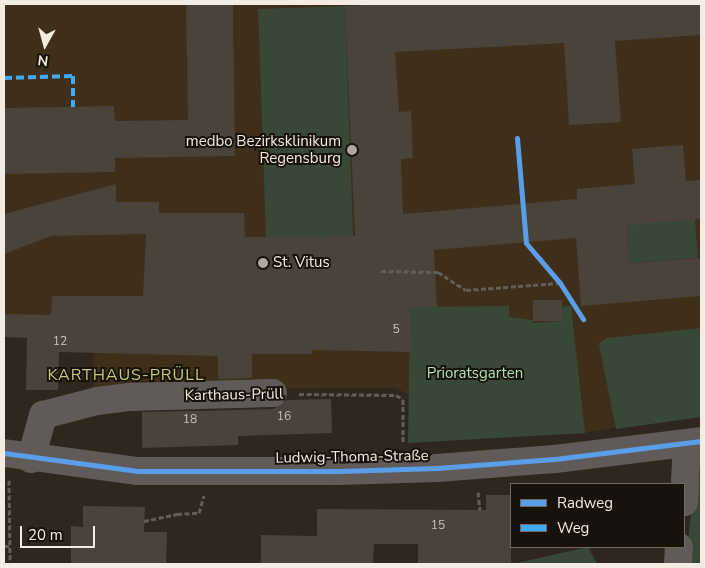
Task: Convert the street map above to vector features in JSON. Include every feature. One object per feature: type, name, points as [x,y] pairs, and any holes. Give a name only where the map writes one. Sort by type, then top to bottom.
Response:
[{"type":"street","name":"Karthaus-Prüll","points":[[31,459],[42,415],[97,400],[130,397],[274,393]]},
{"type":"street","name":"Ludwig-Thoma-Straße","points":[[4,453],[31,459],[138,471],[403,469],[565,458],[694,442]]},
{"type":"street","points":[[685,496],[694,442]]},
{"type":"street","points":[[678,564],[679,548]]},
{"type":"path","points":[[517,138],[522,204]]},
{"type":"path","points":[[526,243],[560,284],[583,319]]},
{"type":"path","points":[[382,271],[438,272],[466,290],[560,284]]},
{"type":"path","points":[[10,564],[9,479],[31,459]]},
{"type":"path","points":[[480,492],[480,510]]},
{"type":"path","points":[[144,521],[176,514],[199,513]]},
{"type":"path","points":[[4,546],[9,546]]},
{"type":"shaded area","name":"medbo Bezirksklinikum Regensburg","points":[[4,4],[701,4],[701,411],[585,433],[410,395],[395,388],[93,390],[95,297],[52,296],[51,315],[4,315]]},
{"type":"green space","points":[[345,6],[353,236],[266,239],[258,9]]},
{"type":"green space","points":[[695,219],[698,258],[630,263],[627,224]]},
{"type":"green space","name":"Prioratsgarten","points":[[509,306],[509,317],[532,320],[533,323],[562,321],[562,307],[571,306],[585,433],[408,443],[410,307]]},
{"type":"green space","points":[[701,328],[701,417],[616,429],[599,344],[606,338]]},
{"type":"green space","points":[[701,473],[701,564],[686,564],[691,512]]},
{"type":"green space","points":[[589,548],[597,564],[512,564]]},
{"type":"building","points":[[186,4],[233,4],[235,156],[115,158],[115,172],[4,174],[4,108],[114,106],[115,121],[188,120]]},
{"type":"building","points":[[392,4],[701,4],[701,35],[615,41],[621,122],[569,125],[564,43],[395,52],[399,112],[411,111],[413,158],[401,159],[403,214],[577,199],[577,189],[635,184],[632,149],[683,145],[686,181],[701,180],[701,219],[627,225],[630,263],[701,258],[701,296],[581,306],[576,238],[434,250],[437,307],[410,307],[411,352],[312,350],[312,354],[252,354],[252,378],[218,379],[218,356],[59,352],[58,390],[26,390],[27,338],[4,337],[4,314],[51,315],[52,296],[143,296],[146,234],[51,236],[4,254],[4,214],[116,184],[116,202],[159,202],[159,213],[244,213],[245,237],[355,236],[345,6]]},
{"type":"building","points":[[533,300],[562,300],[562,321],[533,321]]},
{"type":"building","points":[[331,399],[332,433],[238,436],[238,445],[142,448],[142,412],[273,409],[287,400]]},
{"type":"building","points":[[486,495],[510,495],[511,564],[418,564],[418,544],[374,544],[373,564],[261,564],[261,535],[317,536],[317,509],[486,510]]},
{"type":"building","points":[[83,506],[145,507],[144,532],[167,532],[166,564],[71,564],[71,526],[83,527]]},
{"type":"marked path","points":[[4,78],[73,76],[73,107]]},
{"type":"cycle path","points":[[517,138],[526,243],[560,283],[583,319]]},
{"type":"cycle path","points":[[4,453],[138,471],[340,471],[437,468],[555,459],[701,441]]},
{"type":"place","name":"medbo Bezirksklinikum Regensburg","points":[[352,150]]},
{"type":"place","name":"St. Vitus","points":[[263,263]]},
{"type":"district","name":"KARTHAUS-PRÜLL","points":[[126,375]]}]
